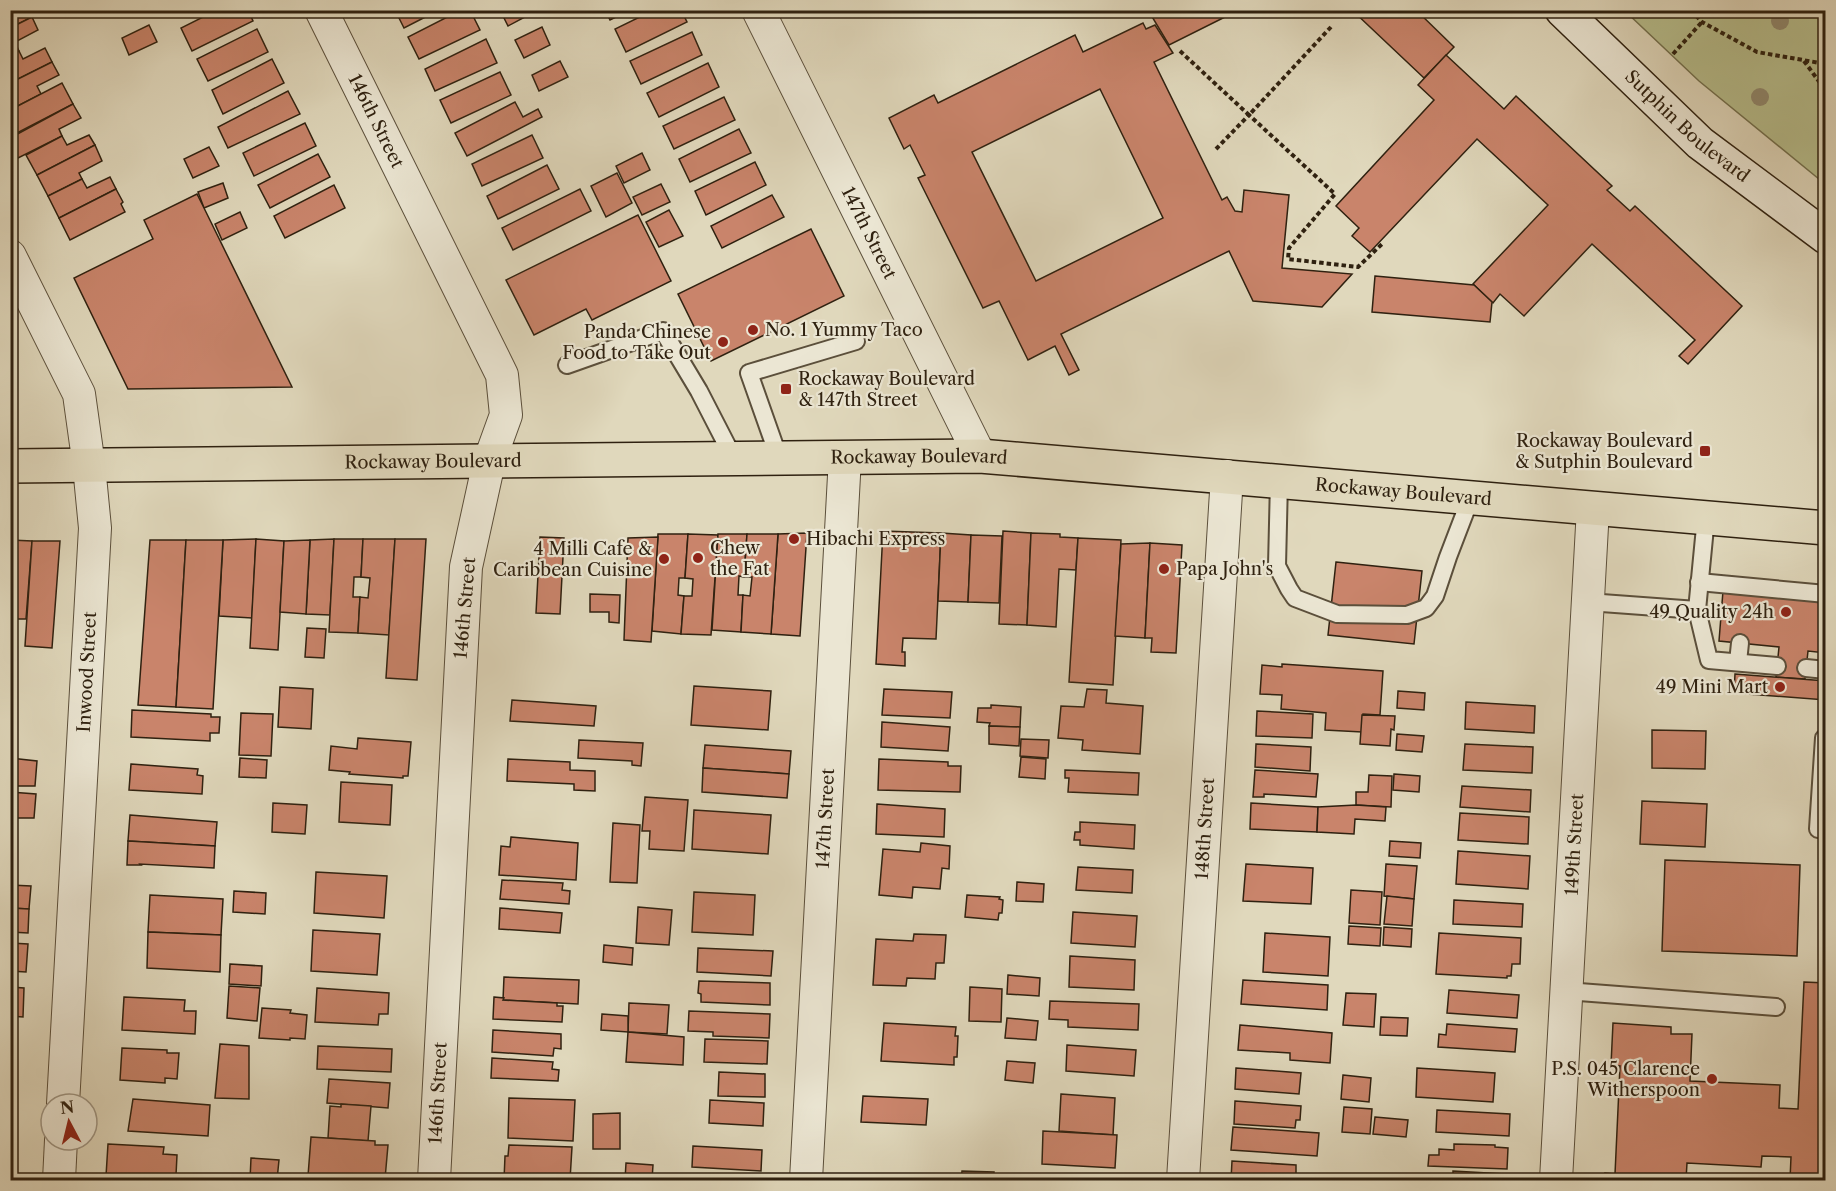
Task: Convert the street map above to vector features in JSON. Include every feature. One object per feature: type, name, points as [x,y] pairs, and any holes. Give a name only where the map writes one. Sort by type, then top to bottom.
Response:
[{"type":"main road","name":"Sutphin Boulevard","points":[[1562,10],[1700,143],[1824,237]]},
{"type":"main road","name":"Rockaway Boulevard","points":[[10,466],[980,456],[1826,528]]},
{"type":"street","name":"146th Street","points":[[321,10],[502,375],[506,415],[489,462],[466,567],[434,1180]]},
{"type":"street","name":"147th Street","points":[[758,10],[980,456]]},
{"type":"street","name":"Inwood Street","points":[[10,256],[79,394],[95,528],[64,1092]]},
{"type":"street","name":"147th Street","points":[[806,1180],[845,457]]},
{"type":"street","name":"148th Street","points":[[1183,1180],[1227,476]]},
{"type":"street","name":"149th Street","points":[[1556,1180],[1593,508]]},
{"type":"street","points":[[59,1180],[60,1152]]},
{"type":"lane","points":[[567,365],[663,331],[699,391],[734,459]]},
{"type":"lane","points":[[779,458],[749,373],[856,341]]},
{"type":"lane","points":[[1279,481],[1276,566],[1295,598],[1337,614],[1407,615],[1426,609],[1435,596],[1471,497]]},
{"type":"lane","points":[[1706,517],[1697,610],[1709,660],[1777,666]]},
{"type":"lane","points":[[1699,582],[1746,590],[1823,595]]},
{"type":"lane","points":[[1588,602],[1697,610]]},
{"type":"lane","points":[[1738,662],[1740,643]]},
{"type":"lane","points":[[1815,669],[1817,652]]},
{"type":"lane","points":[[1818,829],[1824,738],[1826,738]]},
{"type":"lane","points":[[1566,991],[1776,1007]]},
{"type":"path","points":[[1691,10],[1702,22],[1757,52],[1826,62]]},
{"type":"path","points":[[1673,54],[1702,22]]},
{"type":"path","points":[[1216,149],[1331,27]]},
{"type":"path","points":[[1180,51],[1335,194],[1289,248],[1288,259],[1358,267],[1383,243]]},
{"type":"path","points":[[1804,60],[1826,91]]},
{"type":"green space","points":[[1625,11],[1825,11],[1825,184],[1699,81]]},
{"type":"building","points":[[14,10],[28,10],[32,17],[10,28],[10,13]]},
{"type":"building","points":[[217,10],[248,10],[253,21],[192,51],[181,28]]},
{"type":"building","points":[[395,10],[439,10],[404,28]]},
{"type":"building","points":[[461,10],[470,10],[480,30],[419,59],[408,37]]},
{"type":"building","points":[[500,10],[538,10],[508,26]]},
{"type":"building","points":[[605,10],[630,10],[610,20]]},
{"type":"building","points":[[654,10],[681,10],[687,22],[626,52],[615,29]]},
{"type":"building","points":[[1148,10],[1239,10],[1169,45]]},
{"type":"building","points":[[1352,10],[1416,10],[1454,47],[1424,78]]},
{"type":"building","points":[[32,17],[38,30],[15,42],[19,51],[10,55],[10,28]]},
{"type":"building","points":[[1143,23],[1146,29],[1155,25],[1173,53],[1154,62],[1222,200],[1227,197],[1235,211],[1242,212],[1244,190],[1289,195],[1282,268],[1352,274],[1322,307],[1253,301],[1229,251],[1061,334],[1079,370],[1069,375],[1055,346],[1028,360],[999,301],[983,308],[918,178],[925,175],[910,145],[904,149],[889,118],[934,95],[938,103],[1075,35],[1083,52]],"holes":[[[1100,89],[1163,218],[1036,281],[972,152]]]},
{"type":"building","points":[[149,25],[157,42],[129,55],[122,38]]},
{"type":"building","points":[[542,27],[550,45],[524,58],[515,40]]},
{"type":"building","points":[[257,29],[268,52],[208,81],[197,59]]},
{"type":"building","points":[[692,32],[702,55],[641,84],[630,61]]},
{"type":"building","points":[[486,39],[497,63],[435,91],[425,69]]},
{"type":"building","points":[[45,48],[52,62],[10,83],[10,55],[19,51],[23,59]]},
{"type":"building","points":[[1446,55],[1504,109],[1516,96],[1612,186],[1607,190],[1630,211],[1635,206],[1742,306],[1688,364],[1679,356],[1695,340],[1592,244],[1524,316],[1500,294],[1493,303],[1473,284],[1548,205],[1477,139],[1370,252],[1352,236],[1359,228],[1336,206],[1434,100],[1418,85]]},
{"type":"building","points":[[272,59],[284,83],[223,114],[212,90]]},
{"type":"building","points":[[560,61],[568,77],[539,91],[532,75]]},
{"type":"building","points":[[52,62],[59,75],[37,86],[41,94],[10,110],[10,83]]},
{"type":"building","points":[[708,63],[719,87],[659,117],[647,93]]},
{"type":"building","points":[[500,72],[511,95],[451,123],[440,100]]},
{"type":"building","points":[[62,83],[73,104],[17,133],[10,120],[10,110]]},
{"type":"building","points":[[288,91],[300,114],[228,148],[218,127]]},
{"type":"building","points":[[724,97],[735,120],[674,149],[663,126]]},
{"type":"building","points":[[515,102],[523,117],[538,109],[542,117],[467,156],[455,133]]},
{"type":"building","points":[[73,104],[81,118],[59,129],[62,136],[18,158],[10,144],[10,138]]},
{"type":"building","points":[[305,123],[316,146],[254,176],[243,153]]},
{"type":"building","points":[[739,129],[751,153],[690,182],[679,159]]},
{"type":"building","points":[[89,135],[95,145],[37,175],[26,155],[62,136],[67,145]]},
{"type":"building","points":[[532,135],[543,158],[482,186],[472,164]]},
{"type":"building","points":[[95,145],[102,161],[79,173],[82,179],[48,196],[37,175]]},
{"type":"building","points":[[209,147],[219,166],[193,178],[184,159]]},
{"type":"building","points":[[642,153],[650,170],[624,183],[616,166]]},
{"type":"building","points":[[318,154],[330,177],[270,208],[258,185]]},
{"type":"building","points":[[755,162],[766,185],[706,215],[695,191]]},
{"type":"building","points":[[547,165],[559,189],[498,219],[487,196]]},
{"type":"building","points":[[617,173],[632,203],[606,217],[591,186]]},
{"type":"building","points":[[110,177],[116,189],[59,218],[48,196],[82,179],[87,188]]},
{"type":"building","points":[[223,183],[228,198],[204,208],[198,192]]},
{"type":"building","points":[[661,184],[670,202],[642,215],[633,197]]},
{"type":"building","points":[[334,185],[345,208],[285,238],[274,216]]},
{"type":"building","points":[[116,189],[125,212],[70,240],[59,218]]},
{"type":"building","points":[[580,189],[591,211],[513,250],[502,228]]},
{"type":"building","points":[[197,194],[292,387],[128,389],[74,278],[153,239],[144,220]]},
{"type":"building","points":[[772,195],[784,217],[722,248],[711,226]]},
{"type":"building","points":[[669,210],[683,236],[659,247],[646,222]]},
{"type":"building","points":[[240,212],[247,228],[222,240],[215,224]]},
{"type":"building","points":[[638,215],[671,281],[592,320],[586,309],[534,335],[506,280]]},
{"type":"building","points":[[811,229],[844,296],[711,361],[678,294]]},
{"type":"building","points":[[1375,276],[1474,285],[1492,302],[1490,322],[1372,312]]},
{"type":"building","points":[[883,531],[941,533],[936,639],[903,638],[902,652],[905,652],[905,666],[876,664]]},
{"type":"building","points":[[1003,531],[1031,533],[1027,625],[999,624]]},
{"type":"building","points":[[807,533],[800,636],[771,634],[778,534]]},
{"type":"building","points":[[941,533],[971,535],[968,602],[938,601]]},
{"type":"building","points":[[1031,533],[1060,534],[1060,537],[1078,538],[1076,570],[1059,569],[1056,627],[1027,625]]},
{"type":"building","points":[[658,534],[688,534],[685,578],[679,578],[678,595],[684,596],[681,634],[652,631]]},
{"type":"building","points":[[688,534],[718,535],[711,635],[681,634],[684,596],[692,596],[693,579],[685,578]]},
{"type":"building","points":[[718,534],[747,534],[744,577],[739,576],[738,595],[743,595],[741,632],[712,630]]},
{"type":"building","points":[[747,534],[778,534],[771,634],[741,632],[743,595],[750,596],[752,577],[744,577]]},
{"type":"building","points":[[971,535],[1002,536],[999,603],[968,602]]},
{"type":"building","points":[[540,537],[564,538],[560,614],[536,613]]},
{"type":"building","points":[[658,537],[651,642],[624,640],[628,538]]},
{"type":"building","points":[[1078,538],[1121,540],[1113,685],[1069,682]]},
{"type":"building","points":[[256,539],[252,618],[219,616],[223,540]]},
{"type":"building","points":[[256,539],[284,541],[278,650],[250,648]]},
{"type":"building","points":[[334,539],[330,615],[306,614],[310,540]]},
{"type":"building","points":[[334,539],[363,539],[361,577],[354,577],[353,597],[360,597],[358,633],[329,632]]},
{"type":"building","points":[[363,539],[395,539],[389,635],[358,633],[360,597],[368,598],[370,578],[361,577]]},
{"type":"building","points":[[395,539],[426,539],[417,680],[386,678]]},
{"type":"building","points":[[10,540],[32,541],[26,619],[10,619]]},
{"type":"building","points":[[150,540],[186,540],[176,707],[138,705]]},
{"type":"building","points":[[186,540],[223,540],[213,709],[176,707]]},
{"type":"building","points":[[310,540],[306,614],[280,612],[284,541]]},
{"type":"building","points":[[32,541],[60,541],[52,648],[25,646]]},
{"type":"building","points":[[1150,543],[1145,638],[1115,636],[1121,544]]},
{"type":"building","points":[[1150,543],[1182,545],[1176,653],[1151,652],[1152,638],[1145,638]]},
{"type":"building","points":[[1336,562],[1422,571],[1414,644],[1328,635]]},
{"type":"building","points":[[1723,591],[1826,599],[1826,653],[1808,651],[1805,679],[1776,677],[1779,647],[1719,641]]},
{"type":"building","points":[[590,594],[620,595],[619,623],[609,622],[609,612],[590,612]]},
{"type":"building","points":[[307,628],[326,629],[324,658],[305,657]]},
{"type":"building","points":[[1282,664],[1383,671],[1380,715],[1363,714],[1362,732],[1325,730],[1326,713],[1281,709],[1282,695],[1260,694],[1262,665],[1282,667]]},
{"type":"building","name":"49 Mini Mart","points":[[1735,674],[1826,681],[1826,700],[1734,693]]},
{"type":"building","points":[[694,686],[771,691],[768,730],[691,725]]},
{"type":"building","points":[[280,687],[313,689],[311,729],[278,727]]},
{"type":"building","points":[[884,689],[952,692],[950,718],[882,715]]},
{"type":"building","points":[[1087,689],[1107,690],[1106,703],[1143,706],[1140,754],[1082,750],[1083,740],[1058,738],[1061,706],[1084,707]]},
{"type":"building","points":[[1398,691],[1425,693],[1424,710],[1397,708]]},
{"type":"building","points":[[512,700],[596,706],[594,726],[510,721]]},
{"type":"building","points":[[1466,702],[1535,706],[1534,733],[1465,729]]},
{"type":"building","points":[[991,705],[1021,707],[1020,727],[989,726],[990,723],[977,722],[978,708],[991,708]]},
{"type":"building","points":[[10,710],[15,711],[12,754],[10,753]]},
{"type":"building","points":[[132,710],[211,714],[211,717],[220,717],[219,733],[210,733],[210,741],[131,737]]},
{"type":"building","points":[[1257,711],[1313,714],[1312,738],[1256,736]]},
{"type":"building","points":[[241,713],[273,714],[271,756],[239,755]]},
{"type":"building","points":[[1362,715],[1395,716],[1394,730],[1391,729],[1390,746],[1360,744]]},
{"type":"building","points":[[882,722],[950,727],[948,751],[881,747]]},
{"type":"building","points":[[989,726],[1020,727],[1019,746],[989,744]]},
{"type":"building","points":[[1652,730],[1706,731],[1705,769],[1652,768]]},
{"type":"building","points":[[1397,734],[1424,736],[1422,752],[1396,750]]},
{"type":"building","points":[[358,738],[411,742],[408,776],[403,776],[403,778],[349,774],[350,772],[329,770],[331,746],[357,749]]},
{"type":"building","points":[[1021,739],[1049,740],[1048,758],[1020,756]]},
{"type":"building","points":[[579,740],[643,743],[641,766],[632,765],[632,761],[578,758]]},
{"type":"building","points":[[1256,744],[1311,747],[1310,771],[1255,767]]},
{"type":"building","points":[[1465,744],[1533,747],[1532,773],[1463,770]]},
{"type":"building","points":[[705,745],[791,751],[789,774],[703,768]]},
{"type":"building","points":[[1021,757],[1046,759],[1045,779],[1019,777]]},
{"type":"building","points":[[10,758],[37,761],[35,786],[10,786]]},
{"type":"building","points":[[240,758],[267,760],[266,778],[239,777]]},
{"type":"building","points":[[508,759],[570,762],[570,770],[595,771],[595,791],[574,790],[574,784],[507,781]]},
{"type":"building","points":[[879,759],[948,762],[948,766],[961,766],[960,792],[878,790]]},
{"type":"building","points":[[131,764],[198,769],[197,775],[203,776],[202,794],[129,790]]},
{"type":"building","points":[[703,768],[789,774],[787,798],[702,792]]},
{"type":"building","points":[[1065,770],[1139,773],[1138,795],[1068,792],[1069,778],[1065,778]]},
{"type":"building","points":[[1255,770],[1318,774],[1316,797],[1264,794],[1264,797],[1253,797]]},
{"type":"building","points":[[1394,774],[1420,776],[1419,792],[1393,790]]},
{"type":"building","points":[[1369,775],[1392,776],[1391,807],[1356,805],[1356,792],[1368,792]]},
{"type":"building","points":[[341,782],[392,785],[390,825],[339,822]]},
{"type":"building","points":[[1462,786],[1531,790],[1530,812],[1460,807]]},
{"type":"building","points":[[10,792],[36,794],[34,818],[10,818]]},
{"type":"building","points":[[645,797],[688,800],[684,851],[649,849],[650,831],[642,831]]},
{"type":"building","points":[[1642,801],[1707,804],[1705,847],[1640,844]]},
{"type":"building","points":[[273,803],[307,805],[305,834],[272,832]]},
{"type":"building","points":[[1251,803],[1318,807],[1317,832],[1250,829]]},
{"type":"building","points":[[877,804],[945,809],[944,837],[876,834]]},
{"type":"building","points":[[1356,805],[1386,807],[1385,821],[1355,819],[1354,834],[1317,832],[1318,807]]},
{"type":"building","points":[[694,810],[771,815],[768,854],[692,849]]},
{"type":"building","points":[[1460,813],[1529,817],[1528,844],[1458,840]]},
{"type":"building","points":[[130,815],[217,822],[215,846],[128,841]]},
{"type":"building","points":[[1080,822],[1135,825],[1134,849],[1080,845],[1080,840],[1074,840],[1075,832],[1080,832]]},
{"type":"building","points":[[613,823],[640,825],[637,883],[610,882]]},
{"type":"building","points":[[511,837],[578,843],[576,880],[499,875],[501,846],[510,847]]},
{"type":"building","points":[[128,841],[215,846],[214,868],[127,865]]},
{"type":"building","points":[[1390,841],[1421,843],[1420,858],[1389,856]]},
{"type":"building","points":[[921,843],[950,846],[949,869],[942,868],[940,889],[913,887],[912,898],[879,895],[883,849],[920,852]]},
{"type":"building","points":[[1458,851],[1530,856],[1528,889],[1456,884]]},
{"type":"building","points":[[1665,860],[1800,865],[1797,956],[1662,951]]},
{"type":"building","points":[[1246,864],[1313,868],[1311,904],[1243,901]]},
{"type":"building","points":[[1386,864],[1417,866],[1414,899],[1384,896]]},
{"type":"building","points":[[1078,867],[1133,870],[1132,893],[1076,890]]},
{"type":"building","points":[[316,872],[387,876],[384,918],[314,913]]},
{"type":"building","points":[[502,880],[563,883],[562,890],[570,891],[569,904],[500,899]]},
{"type":"building","points":[[1017,882],[1044,884],[1043,902],[1016,901]]},
{"type":"building","points":[[10,885],[31,886],[29,909],[10,908]]},
{"type":"building","points":[[1351,890],[1382,892],[1380,925],[1349,923]]},
{"type":"building","points":[[234,891],[266,893],[265,914],[233,912]]},
{"type":"building","points":[[694,892],[755,895],[753,935],[692,932]]},
{"type":"building","points":[[150,895],[223,899],[221,935],[148,932]]},
{"type":"building","points":[[967,895],[1000,897],[999,899],[1003,900],[1002,913],[999,913],[998,920],[965,917]]},
{"type":"building","points":[[1387,896],[1414,899],[1412,926],[1384,924]]},
{"type":"building","points":[[1454,900],[1523,904],[1522,927],[1453,924]]},
{"type":"building","points":[[638,907],[672,910],[669,945],[636,943]]},
{"type":"building","points":[[10,908],[29,909],[28,933],[10,932]]},
{"type":"building","points":[[500,908],[562,913],[560,933],[499,929]]},
{"type":"building","points":[[1073,912],[1137,916],[1135,947],[1071,943]]},
{"type":"building","points":[[1349,926],[1381,928],[1380,946],[1348,944]]},
{"type":"building","points":[[1384,927],[1412,929],[1411,947],[1383,945]]},
{"type":"building","points":[[313,930],[380,934],[377,975],[311,971]]},
{"type":"building","points":[[148,932],[221,935],[220,972],[147,968]]},
{"type":"building","points":[[1265,933],[1330,937],[1328,976],[1263,972]]},
{"type":"building","points":[[1439,933],[1521,938],[1520,964],[1512,964],[1511,976],[1507,978],[1436,974]]},
{"type":"building","points":[[914,934],[946,935],[944,963],[936,963],[935,979],[907,978],[906,986],[873,985],[876,939],[913,941]]},
{"type":"building","points":[[10,943],[28,944],[26,972],[10,971]]},
{"type":"building","points":[[604,945],[633,948],[632,965],[603,962]]},
{"type":"building","points":[[698,948],[773,951],[771,976],[697,972]]},
{"type":"building","points":[[1070,956],[1135,960],[1134,990],[1069,987]]},
{"type":"building","points":[[230,964],[262,966],[261,986],[229,984]]},
{"type":"building","points":[[1008,975],[1040,978],[1039,996],[1007,994]]},
{"type":"building","points":[[504,977],[579,980],[578,1004],[503,1000]]},
{"type":"building","points":[[1243,980],[1328,985],[1327,1010],[1241,1004]]},
{"type":"building","points":[[699,981],[770,983],[770,1005],[701,1002],[701,994],[698,993]]},
{"type":"building","points":[[1804,982],[1826,983],[1826,1180],[1790,1180],[1791,1157],[1762,1156],[1761,1167],[1687,1163],[1686,1180],[1605,1180],[1605,1173],[1615,1174],[1620,1066],[1611,1065],[1613,1023],[1671,1027],[1671,1034],[1692,1034],[1690,1081],[1780,1085],[1779,1108],[1798,1109]]},
{"type":"building","points":[[229,986],[260,988],[257,1021],[227,1018]]},
{"type":"building","points":[[10,987],[24,988],[23,1017],[10,1016]]},
{"type":"building","points":[[970,987],[1002,989],[1001,1022],[969,1021]]},
{"type":"building","points":[[317,988],[389,993],[388,1014],[379,1014],[378,1025],[315,1022]]},
{"type":"building","points":[[1449,990],[1519,995],[1517,1018],[1447,1013]]},
{"type":"building","points":[[1346,993],[1376,994],[1374,1027],[1343,1025]]},
{"type":"building","points":[[124,997],[185,1000],[184,1011],[196,1011],[195,1034],[122,1030]]},
{"type":"building","points":[[494,997],[504,998],[503,1000],[557,1003],[557,1006],[563,1006],[562,1022],[493,1019]]},
{"type":"building","points":[[1050,1001],[1139,1004],[1138,1030],[1068,1027],[1068,1020],[1049,1019]]},
{"type":"building","points":[[629,1003],[669,1005],[667,1034],[628,1032]]},
{"type":"building","points":[[262,1008],[291,1010],[290,1013],[307,1015],[305,1039],[259,1038]]},
{"type":"building","points":[[689,1011],[770,1014],[769,1038],[713,1036],[713,1032],[688,1031]]},
{"type":"building","points":[[602,1014],[628,1016],[628,1032],[601,1030]]},
{"type":"building","points":[[1381,1017],[1408,1018],[1407,1036],[1380,1035]]},
{"type":"building","points":[[1007,1018],[1038,1021],[1036,1040],[1005,1038]]},
{"type":"building","points":[[884,1023],[956,1027],[957,1057],[954,1057],[954,1065],[881,1061]]},
{"type":"building","points":[[1447,1024],[1517,1029],[1515,1052],[1438,1047],[1439,1034],[1446,1035]]},
{"type":"building","points":[[1240,1025],[1332,1033],[1330,1063],[1290,1060],[1290,1053],[1238,1050]]},
{"type":"building","points":[[493,1030],[561,1034],[561,1049],[554,1048],[553,1056],[492,1052]]},
{"type":"building","points":[[628,1032],[684,1037],[683,1065],[626,1062]]},
{"type":"building","points":[[705,1039],[768,1041],[767,1064],[704,1062]]},
{"type":"building","points":[[220,1044],[249,1046],[249,1099],[215,1098]]},
{"type":"building","points":[[1067,1045],[1136,1050],[1134,1076],[1066,1071]]},
{"type":"building","points":[[318,1046],[392,1049],[391,1072],[317,1069]]},
{"type":"building","points":[[122,1048],[167,1050],[167,1053],[179,1053],[177,1079],[165,1078],[165,1083],[120,1080]]},
{"type":"building","points":[[492,1058],[553,1062],[552,1069],[559,1070],[558,1081],[491,1078]]},
{"type":"building","points":[[1007,1061],[1035,1063],[1033,1083],[1005,1080]]},
{"type":"building","points":[[1236,1068],[1301,1073],[1299,1094],[1235,1089]]},
{"type":"building","points":[[1417,1068],[1495,1073],[1493,1102],[1416,1097]]},
{"type":"building","points":[[719,1072],[765,1074],[765,1097],[718,1096]]},
{"type":"building","points":[[1343,1075],[1371,1078],[1369,1102],[1341,1099]]},
{"type":"building","points":[[329,1079],[390,1083],[388,1108],[327,1103]]},
{"type":"building","points":[[1061,1094],[1115,1098],[1113,1135],[1059,1131]]},
{"type":"building","points":[[863,1096],[928,1099],[926,1125],[861,1122]]},
{"type":"building","points":[[509,1098],[575,1100],[573,1141],[508,1138]]},
{"type":"building","points":[[133,1099],[210,1105],[208,1136],[128,1131]]},
{"type":"building","points":[[710,1100],[764,1103],[763,1126],[709,1123]]},
{"type":"building","points":[[1235,1101],[1301,1106],[1300,1120],[1296,1120],[1295,1128],[1234,1124]]},
{"type":"building","points":[[341,1104],[371,1106],[368,1141],[328,1138],[330,1106],[341,1107]]},
{"type":"building","points":[[1344,1107],[1372,1109],[1370,1134],[1342,1132]]},
{"type":"building","points":[[1437,1110],[1510,1114],[1509,1136],[1436,1132]]},
{"type":"building","points":[[620,1113],[620,1149],[593,1149],[593,1114]]},
{"type":"building","points":[[1375,1117],[1408,1120],[1406,1137],[1373,1134]]},
{"type":"building","points":[[1233,1127],[1319,1133],[1317,1156],[1231,1150]]},
{"type":"building","points":[[1043,1131],[1117,1135],[1115,1168],[1042,1164]]},
{"type":"building","points":[[311,1137],[375,1141],[375,1145],[388,1145],[385,1179],[308,1176]]},
{"type":"building","points":[[108,1144],[164,1147],[163,1154],[177,1155],[176,1175],[162,1174],[161,1179],[106,1176]]},
{"type":"building","points":[[1454,1144],[1495,1145],[1495,1147],[1508,1148],[1507,1169],[1428,1166],[1429,1155],[1439,1155],[1439,1149],[1454,1150]]},
{"type":"building","points":[[509,1145],[572,1147],[570,1180],[504,1180],[505,1156],[508,1156]]},
{"type":"building","points":[[693,1146],[762,1150],[761,1171],[692,1167]]},
{"type":"building","points":[[251,1158],[279,1160],[277,1180],[250,1180]]},
{"type":"building","points":[[1232,1161],[1296,1165],[1296,1177],[1291,1176],[1290,1180],[1231,1180]]},
{"type":"building","points":[[626,1163],[653,1165],[652,1180],[625,1180]]},
{"type":"building","points":[[962,1171],[994,1172],[993,1180],[961,1180]]},
{"type":"building","points":[[1453,1171],[1505,1174],[1505,1180],[1453,1180]]},
{"type":"place","name":"No. 1 Yummy Taco","points":[[753,330]]},
{"type":"place","name":"Panda Chinese Food to Take Out","points":[[723,342]]},
{"type":"place","name":"Rockaway Boulevard & 147th Street","points":[[786,389]]},
{"type":"place","name":"Rockaway Boulevard & Sutphin Boulevard","points":[[1705,451]]},
{"type":"place","name":"Hibachi Express","points":[[794,539]]},
{"type":"place","name":"Chew the Fat","points":[[698,558]]},
{"type":"place","name":"4 Milli Cafe & Caribbean Cuisine","points":[[664,559]]},
{"type":"place","name":"Papa John's","points":[[1164,569]]},
{"type":"place","name":"49 Quality 24h","points":[[1786,612]]},
{"type":"place","name":"49 Mini Mart","points":[[1780,687]]},
{"type":"place","name":"P.S. 045 Clarence Witherspoon","points":[[1712,1079]]}]
